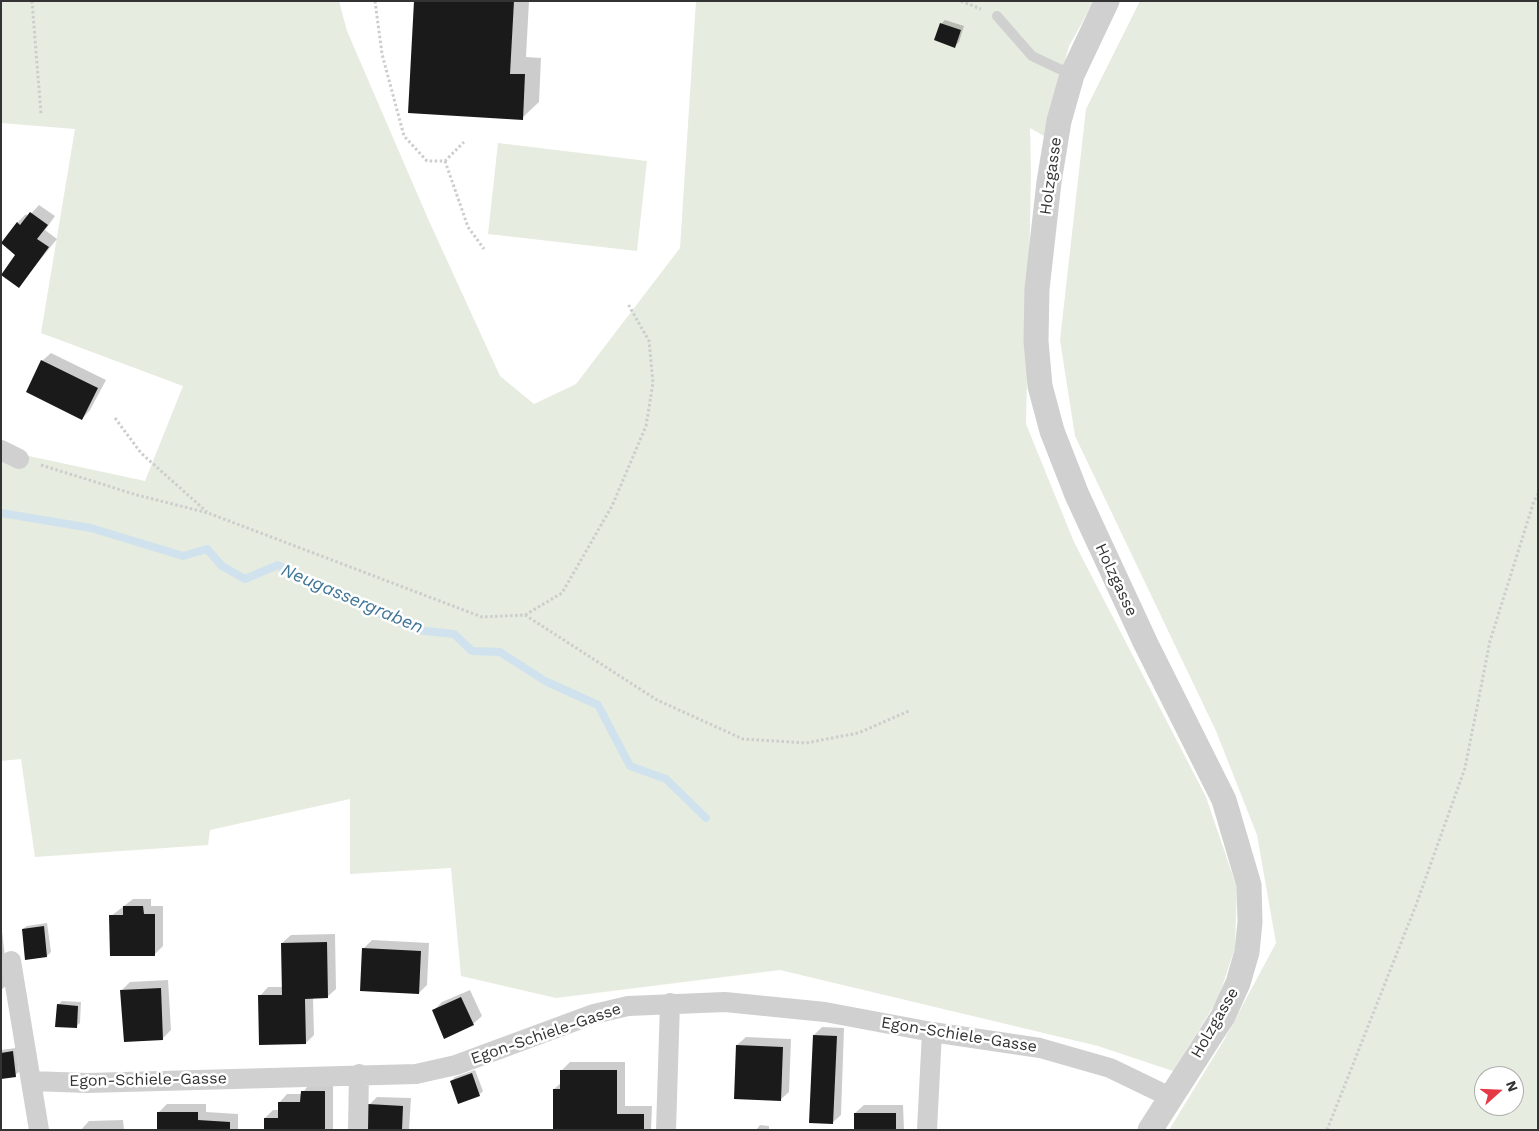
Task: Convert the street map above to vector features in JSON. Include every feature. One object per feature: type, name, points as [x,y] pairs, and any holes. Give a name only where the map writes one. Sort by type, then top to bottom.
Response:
[{"type":"street","name":"Holzgasse","points":[[1107,1],[1072,75],[1059,121],[1049,182],[1037,289],[1036,341],[1040,386],[1052,431],[1076,495],[1146,644],[1224,800],[1249,886],[1250,922],[1247,952],[1238,983],[1222,1016],[1150,1130]]},
{"type":"street","points":[[11,961],[39,1130]]},
{"type":"street","name":"Egon-Schiele-Gasse","points":[[31,1081],[87,1084],[359,1074],[416,1074],[456,1065],[594,1014],[628,1006],[725,1002],[825,1012],[932,1032],[1040,1048],[1074,1056],[1110,1068],[1170,1097]]},
{"type":"street","points":[[666,1130],[670,1003]]},
{"type":"street","points":[[927,1130],[932,1032]]},
{"type":"street","points":[[358,1130],[359,1074]]},
{"type":"lane","points":[[997,16],[1032,56],[1072,75]]},
{"type":"path","points":[[32,1],[41,114]]},
{"type":"path","points":[[375,1],[382,54],[404,136],[427,160],[445,161],[464,142]]},
{"type":"path","points":[[445,161],[468,227],[484,249]]},
{"type":"path","points":[[10,454],[137,495],[208,513],[482,617],[525,615],[562,594],[612,506],[646,426],[654,383],[649,341],[628,304]]},
{"type":"path","points":[[115,418],[141,453],[208,513]]},
{"type":"path","points":[[1327,1130],[1416,904],[1465,768],[1490,641],[1534,501],[1538,494]]},
{"type":"path","points":[[525,615],[657,700],[743,740],[806,743],[858,733],[909,712]]},
{"type":"shaded area","points":[[1,1],[339,1],[347,31],[429,221],[500,376],[534,404],[576,384],[680,248],[696,1],[1094,1],[1069,46],[1044,136],[1030,128],[1031,172],[1026,424],[1074,542],[1206,797],[1237,888],[1235,948],[1218,999],[1173,1071],[1098,1046],[780,970],[556,998],[461,976],[451,868],[350,874],[350,799],[210,830],[208,845],[35,857],[21,759],[1,761],[1,450],[145,481],[183,386],[41,333],[75,129],[1,123]]},
{"type":"shaded area","points":[[1140,1],[1538,1],[1538,1130],[1169,1130],[1224,1040],[1276,943],[1257,835],[1216,731],[1075,436],[1060,340],[1086,109]]},
{"type":"shaded area","points":[[498,143],[647,161],[637,251],[488,234]]},
{"type":"building","points":[[414,1],[514,1],[510,74],[525,74],[523,120],[408,113]]},
{"type":"building","points":[[940,23],[961,30],[955,48],[934,40]]},
{"type":"building","points":[[30,212],[48,225],[37,239],[49,247],[19,288],[1,275],[15,255],[1,243],[17,222],[20,225]]},
{"type":"building","points":[[41,360],[98,388],[82,420],[26,392]]},
{"type":"building","points":[[123,906],[143,906],[144,914],[155,914],[155,956],[110,956],[109,915],[123,915]]},
{"type":"building","points":[[44,926],[47,957],[25,960],[22,929]]},
{"type":"building","points":[[327,942],[328,998],[305,999],[306,1044],[259,1045],[258,995],[282,995],[281,943]]},
{"type":"building","points":[[362,948],[421,951],[419,994],[360,991]]},
{"type":"building","points":[[161,988],[163,1040],[124,1042],[120,990]]},
{"type":"building","points":[[461,997],[474,1025],[444,1039],[432,1010]]},
{"type":"building","points":[[57,1004],[78,1006],[77,1028],[55,1027]]},
{"type":"building","points":[[813,1035],[837,1036],[833,1124],[809,1123]]},
{"type":"building","points":[[736,1045],[783,1047],[781,1101],[734,1099]]},
{"type":"building","points":[[13,1051],[16,1077],[1,1079],[1,1053]]},
{"type":"building","points":[[560,1070],[617,1070],[617,1114],[644,1114],[644,1130],[553,1130],[553,1089],[560,1089]]},
{"type":"building","points":[[472,1073],[480,1096],[458,1104],[450,1081]]},
{"type":"building","points":[[301,1091],[325,1091],[325,1130],[264,1130],[264,1118],[278,1118],[278,1102],[300,1102]]},
{"type":"building","points":[[368,1104],[403,1106],[402,1130],[367,1130]]},
{"type":"building","points":[[157,1112],[198,1112],[198,1120],[230,1122],[230,1130],[157,1130]]},
{"type":"building","points":[[854,1113],[896,1113],[896,1130],[854,1130]]},
{"type":"waterway","name":"Neugassergraben","points":[[1,513],[91,528],[183,556],[207,549],[222,566],[245,579],[278,565],[297,576],[416,630],[454,634],[472,651],[500,652],[545,681],[598,705],[630,766],[666,779],[706,818]]}]
